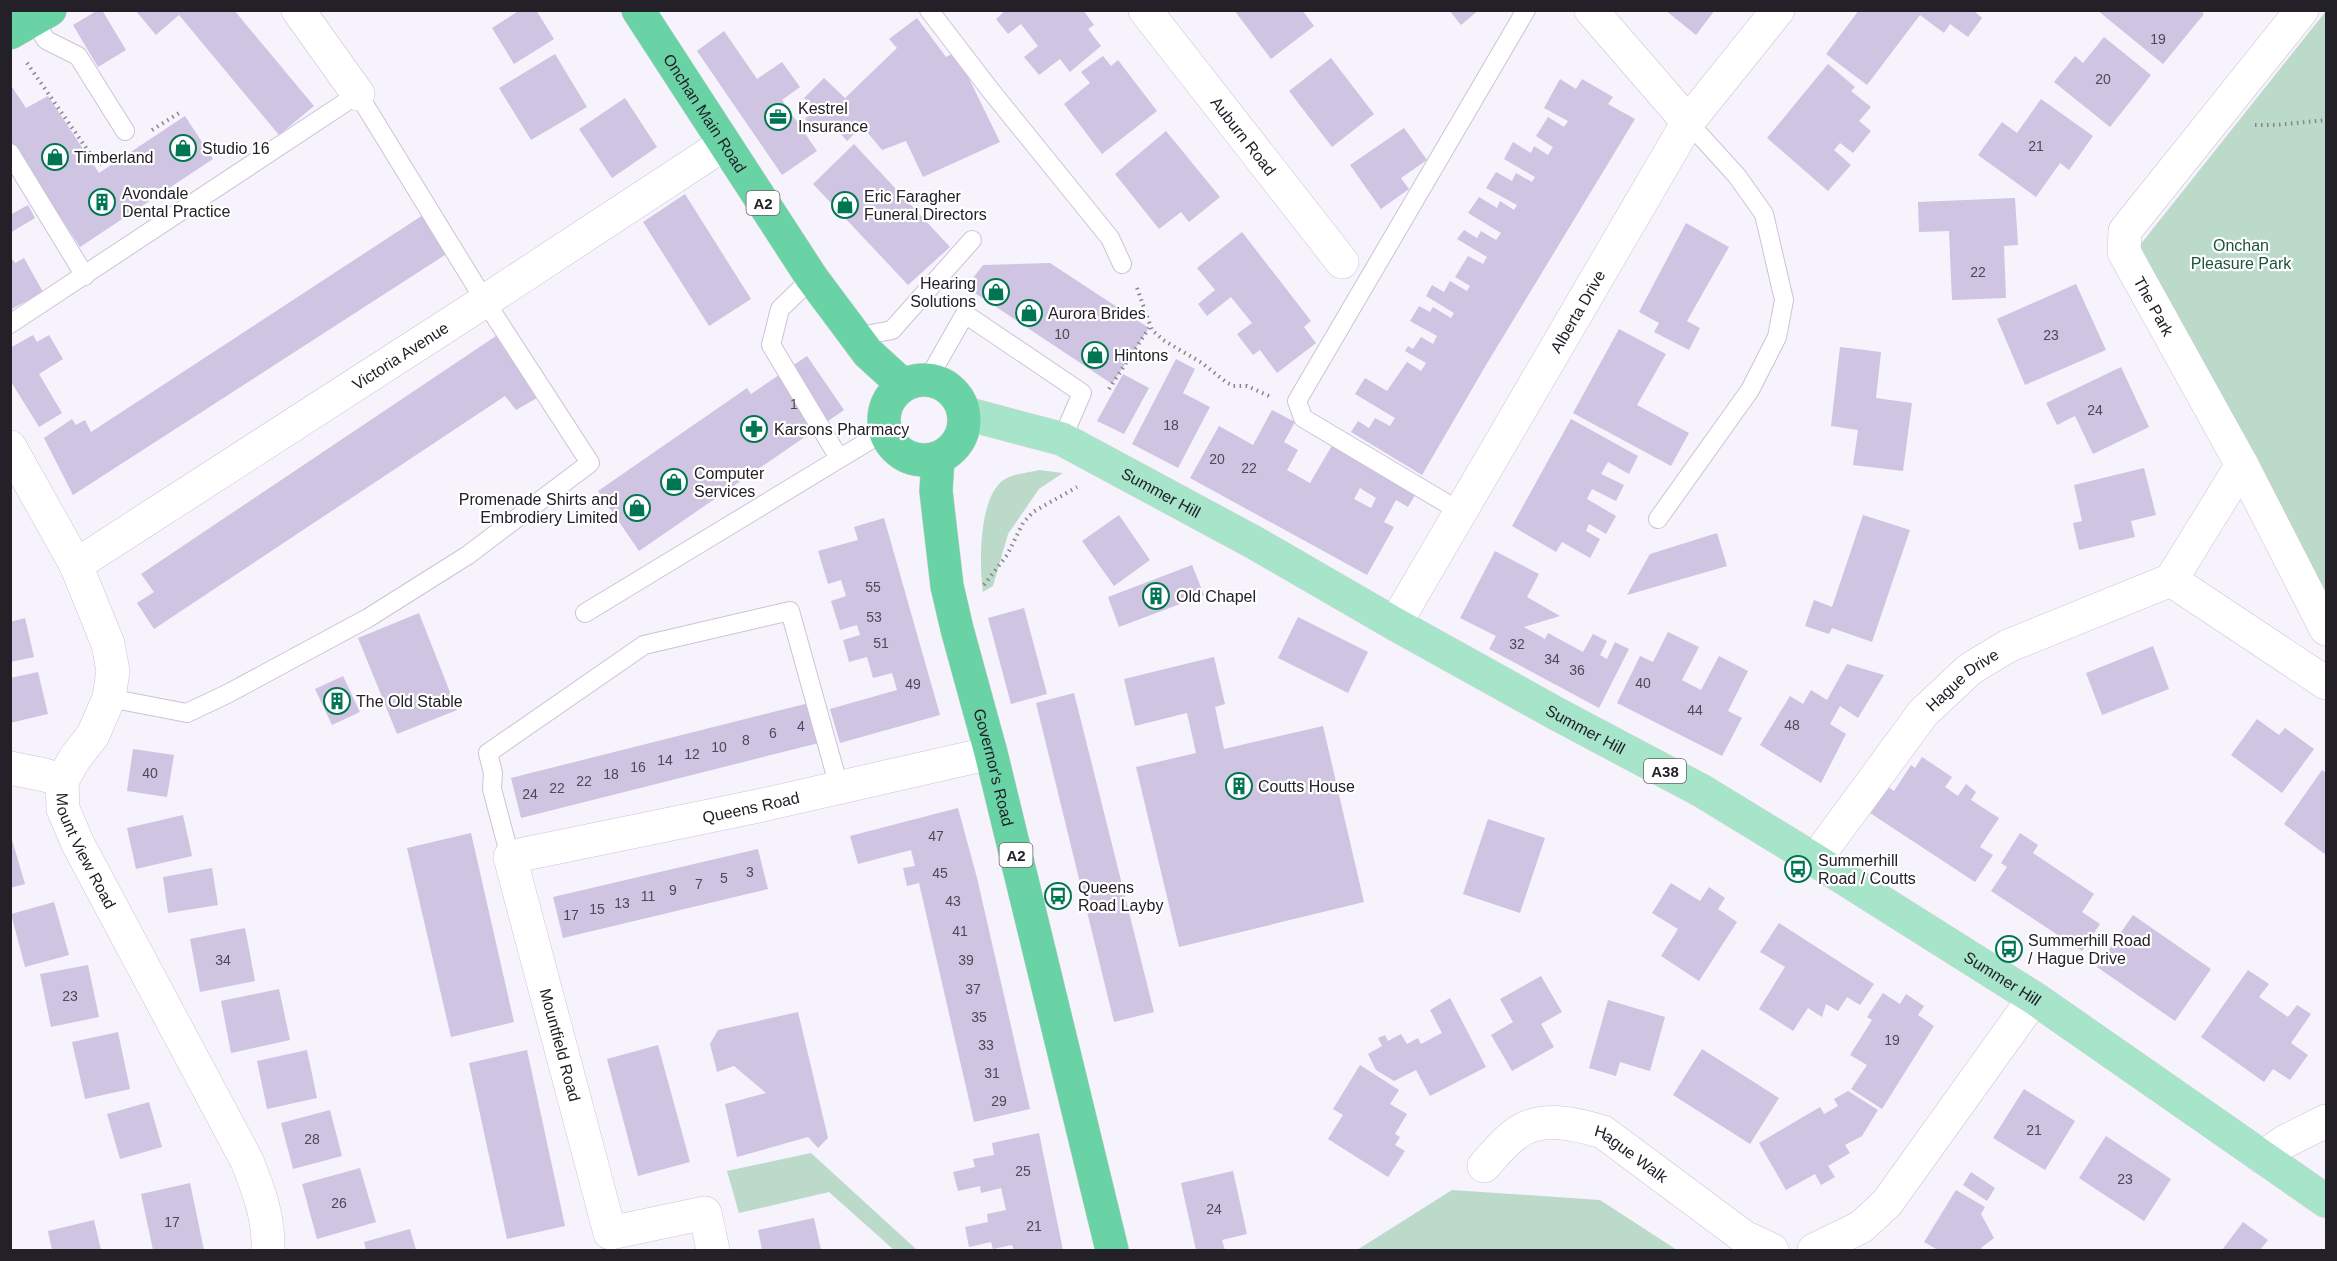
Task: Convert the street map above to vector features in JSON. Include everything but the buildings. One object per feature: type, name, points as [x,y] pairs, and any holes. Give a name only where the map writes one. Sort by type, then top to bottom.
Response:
[{"type":"highway","name":"Onchan Main Road","points":[[638,10],[812,278],[855,337],[868,353],[915,382]]},
{"type":"highway","points":[[915,382],[941,382],[960,400],[964,413],[964,427],[959,440],[950,451],[938,458],[912,459],[900,453],[891,443],[885,431],[883,418],[892,394],[915,382]]},
{"type":"highway","name":"Governor's Road","points":[[938,458],[936,490],[947,586],[991,753],[1112,1251]]},
{"type":"main road","name":"Summer Hill","points":[[964,413],[1062,439],[1255,543],[1395,624],[1702,791],[2034,998],[2326,1201]]},
{"type":"street","points":[[298,10],[357,94]]},
{"type":"street","name":"Auburn Road","points":[[1145,10],[1342,262]]},
{"type":"street","points":[[1592,10],[1688,122]]},
{"type":"street","name":"Alberta Drive","points":[[1395,624],[1688,122],[1778,10]]},
{"type":"street","name":"The Park","points":[[2302,10],[2125,231],[2124,252],[2242,465],[2326,629]]},
{"type":"street","name":"Victoria Avenue","points":[[76,565],[485,302],[724,144]]},
{"type":"street","name":"Mount View Road","points":[[10,447],[76,565],[108,644],[112,671],[109,698],[93,735],[75,758],[62,781],[63,809],[78,844],[247,1161],[262,1198],[268,1230],[268,1251]]},
{"type":"street","points":[[2242,465],[2171,580],[2326,683]]},
{"type":"street","name":"Hague Drive","points":[[1815,860],[1923,713],[1970,669],[2008,646],[2171,580]]},
{"type":"street","name":"Queens Road","points":[[510,856],[991,753]]},
{"type":"street","points":[[10,768],[62,781]]},
{"type":"street","name":"Mountfield Road","points":[[510,856],[610,1233],[705,1213],[713,1251]]},
{"type":"street","points":[[1814,1251],[1861,1227],[1887,1203],[2034,998]]},
{"type":"street","points":[[2262,1157],[2286,1141],[2326,1121]]},
{"type":"street","name":"Hague Walk","points":[[1484,1166],[1516,1133],[1533,1124],[1577,1125],[1603,1132],[1744,1237],[1772,1251]]},
{"type":"lane","points":[[929,10],[991,91],[1110,238],[1122,264]]},
{"type":"lane","points":[[1461,512],[1304,418],[1297,401],[1526,10]]},
{"type":"lane","points":[[31,21],[46,40],[78,56],[125,130]]},
{"type":"lane","points":[[10,324],[357,94],[485,302],[590,463],[468,555],[378,612],[198,708],[187,713],[109,698]]},
{"type":"lane","points":[[1658,519],[1750,390],[1777,337],[1784,300],[1764,214],[1737,176],[1688,122]]},
{"type":"lane","points":[[10,153],[85,276]]},
{"type":"lane","points":[[855,337],[892,330],[972,240]]},
{"type":"lane","points":[[812,278],[780,309],[771,345],[839,458]]},
{"type":"lane","points":[[915,382],[964,314],[1082,393],[1062,439]]},
{"type":"lane","points":[[585,614],[885,431]]},
{"type":"lane","points":[[510,856],[492,789],[493,773],[488,753],[644,645],[790,611],[839,787]]},
{"type":"path","points":[[2221,109],[2236,125],[2276,125],[2326,120]]},
{"type":"path","points":[[1122,264],[1137,288],[1152,330],[1163,340],[1202,363],[1233,386],[1247,386],[1277,400],[1297,401]]},
{"type":"path","points":[[1106,393],[1149,328]]},
{"type":"path","points":[[977,590],[995,572],[1023,523],[1033,512],[1083,484]]},
{"type":"green space","name":"Onchan Pleasure Park","points":[[2326,11],[2326,608],[2140,245]]},
{"type":"green space","points":[[1039,470],[1063,473],[1039,489],[1008,534],[993,586],[983,592],[982,535],[984,519],[993,492],[1000,483],[1008,478]]},
{"type":"green space","points":[[811,1153],[917,1250],[894,1250],[829,1192],[739,1213],[727,1171]]},
{"type":"green space","points":[[1452,1190],[1600,1200],[1677,1250],[1357,1250]]},
{"type":"place","name":"Kestrel Insurance","points":[[778,117]]},
{"type":"place","name":"Studio 16","points":[[183,148]]},
{"type":"place","name":"Timberland","points":[[55,157]]},
{"type":"place","name":"Avondale Dental Practice","points":[[102,202]]},
{"type":"place","name":"Eric Faragher Funeral Directors","points":[[845,205]]},
{"type":"place","name":"Hearing Solutions","points":[[996,292]]},
{"type":"place","name":"Aurora Brides","points":[[1029,313]]},
{"type":"place","name":"Hintons","points":[[1095,355]]},
{"type":"place","name":"Karsons Pharmacy","points":[[754,429]]},
{"type":"place","name":"Computer Services","points":[[674,482]]},
{"type":"place","name":"Promenade Shirts and Embrodiery Limited","points":[[637,508]]},
{"type":"place","name":"Old Chapel","points":[[1156,596]]},
{"type":"place","name":"The Old Stable","points":[[337,701]]},
{"type":"place","name":"Coutts House","points":[[1239,786]]},
{"type":"place","name":"Summerhill Road / Coutts","points":[[1798,869]]},
{"type":"place","name":"Queens Road Layby","points":[[1058,896]]},
{"type":"place","name":"Summerhill Road / Hague Drive","points":[[2009,949]]}]
